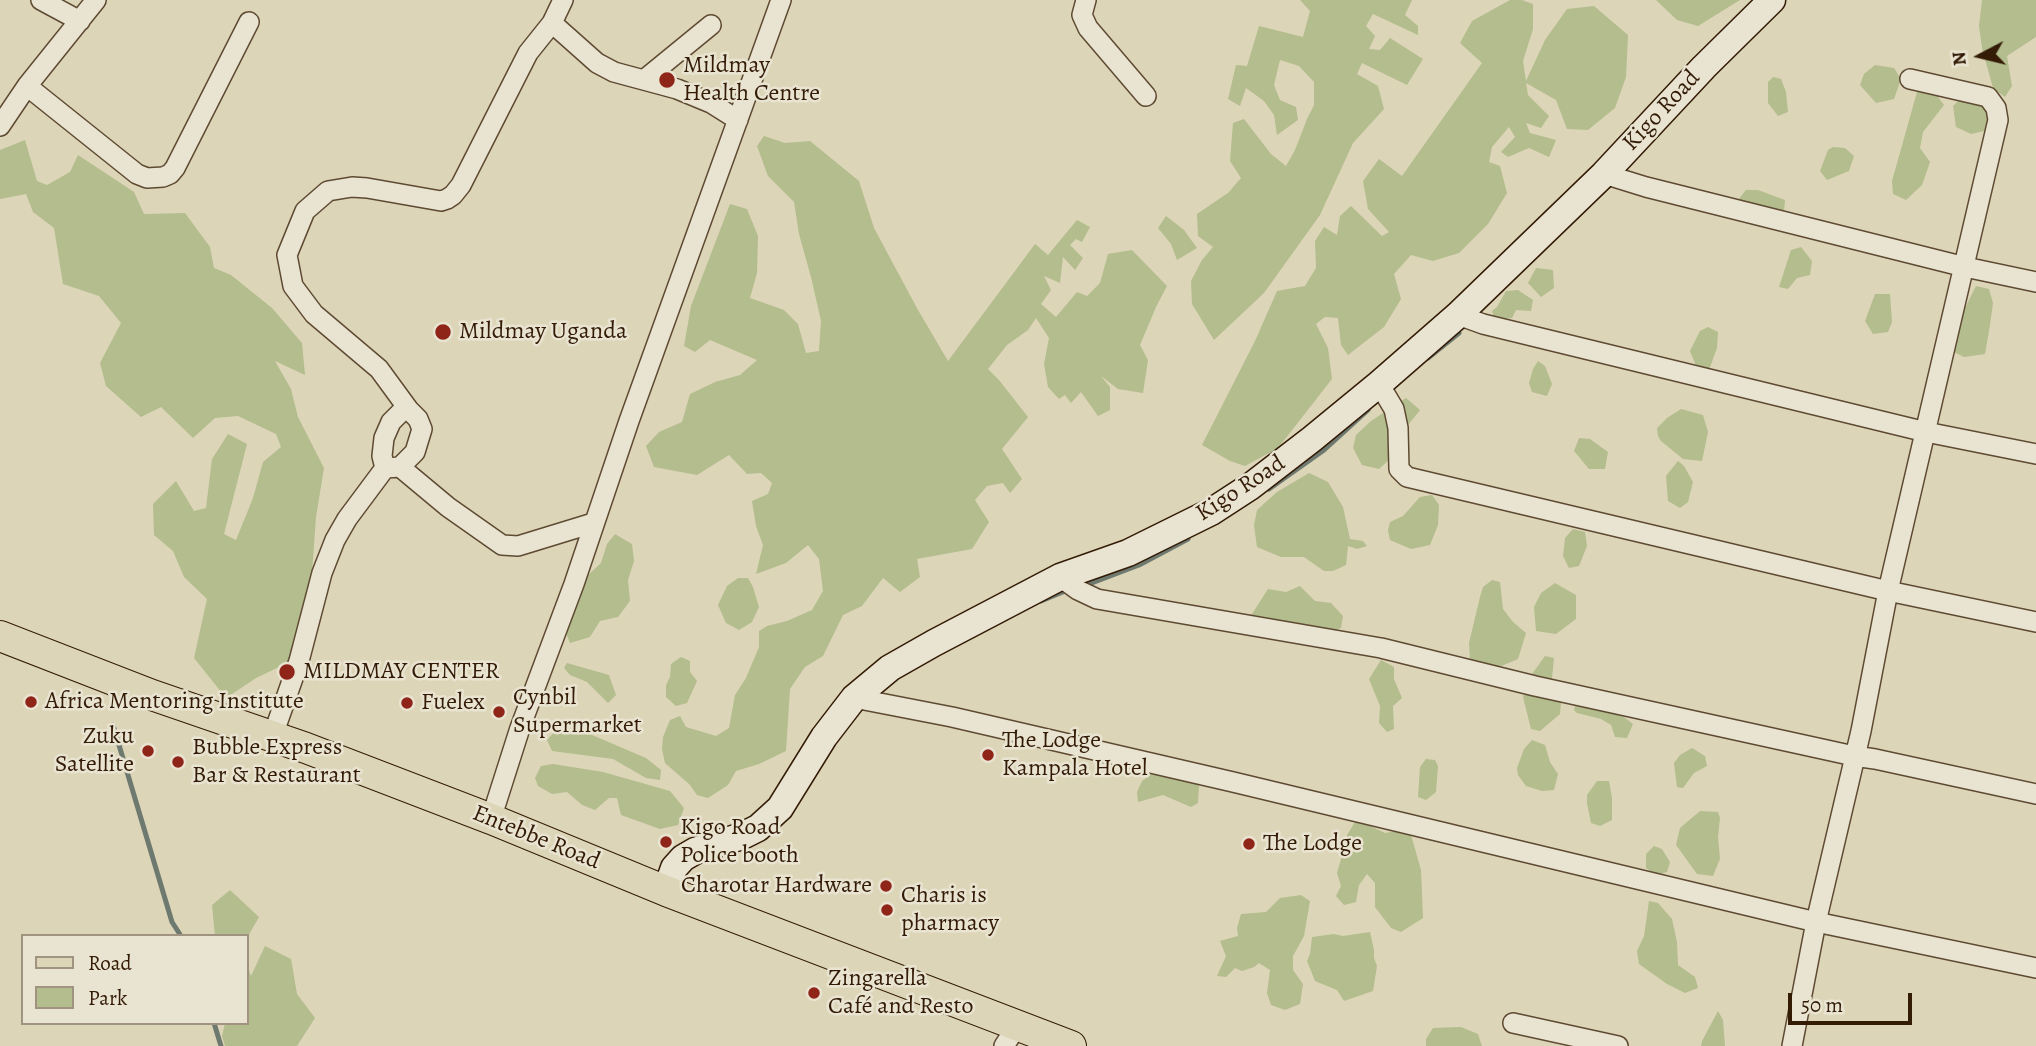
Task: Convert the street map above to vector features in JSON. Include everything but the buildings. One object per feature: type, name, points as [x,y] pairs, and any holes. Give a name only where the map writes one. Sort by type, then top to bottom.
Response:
[{"type":"main road","name":"Entebbe Road","points":[[0,636],[152,695],[273,735],[491,819],[1011,1036],[1071,1046]]},
{"type":"street","points":[[41,0],[80,22]]},
{"type":"street","points":[[0,126],[27,86],[96,0]]},
{"type":"street","points":[[273,735],[299,661],[322,573],[335,540],[347,519],[393,468],[415,452],[422,429],[418,419],[379,369],[314,314],[293,286],[287,255],[304,211],[328,191],[352,187],[440,201],[453,195],[461,185],[528,53],[552,23],[563,0]]},
{"type":"street","points":[[491,819],[520,728],[574,584],[593,523],[781,0]]},
{"type":"street","points":[[1087,0],[1083,15],[1088,28],[1146,96]]},
{"type":"street","name":"Kigo Road","points":[[666,891],[674,868],[682,858],[758,828],[780,808],[824,737],[854,698],[890,668],[1060,577],[1128,552],[1211,512],[1294,454],[1458,315],[1604,174],[1704,67],[1772,0]]},
{"type":"street","points":[[27,86],[137,174],[147,178],[163,177],[176,168],[248,22]]},
{"type":"street","points":[[552,23],[597,63],[614,72],[677,89],[711,103],[737,120]]},
{"type":"street","points":[[645,79],[711,25]]},
{"type":"street","points":[[1792,1046],[1816,922],[1861,731],[1888,591],[1998,120],[1996,108],[1988,97],[1910,79]]},
{"type":"street","points":[[1604,174],[1646,187],[1965,267],[2036,282]]},
{"type":"street","points":[[1458,315],[1483,324],[1926,432],[2036,454]]},
{"type":"street","points":[[1379,384],[1394,409],[1398,428],[1399,469],[1407,477],[1888,591],[2036,622]]},
{"type":"street","points":[[410,410],[402,411],[391,422],[384,438],[382,456],[393,468],[502,545],[518,546],[593,523]]},
{"type":"street","points":[[1060,577],[1097,599],[1381,648],[1535,686],[1854,757],[1875,759],[2036,794]]},
{"type":"street","points":[[854,698],[953,717],[1816,922],[2036,968]]},
{"type":"street","points":[[1513,1023],[1551,1039],[1618,1046]]},
{"type":"green space","points":[[1300,0],[1412,0],[1405,15],[1418,26],[1418,35],[1373,14],[1366,26],[1375,36],[1369,49],[1380,50],[1390,38],[1423,59],[1407,85],[1362,63],[1357,74],[1378,86],[1384,109],[1353,143],[1320,215],[1264,293],[1214,340],[1192,304],[1191,281],[1202,260],[1213,247],[1198,236],[1197,214],[1228,193],[1241,178],[1230,161],[1233,123],[1244,119],[1271,154],[1286,166],[1295,150],[1314,105],[1314,82],[1299,66],[1280,60],[1274,85],[1280,100],[1296,107],[1298,120],[1277,135],[1274,115],[1264,101],[1246,88],[1240,106],[1228,99],[1236,65],[1247,66],[1259,26],[1303,37],[1310,11]]},
{"type":"green space","points":[[1510,0],[1533,4],[1533,29],[1523,61],[1526,81],[1545,40],[1567,9],[1594,6],[1628,35],[1626,77],[1615,108],[1588,130],[1567,129],[1556,100],[1526,83],[1528,95],[1549,116],[1541,128],[1526,123],[1530,133],[1556,140],[1549,157],[1529,148],[1508,157],[1501,152],[1515,137],[1509,127],[1492,147],[1489,162],[1500,166],[1507,193],[1488,224],[1459,253],[1433,261],[1411,255],[1394,274],[1401,299],[1384,327],[1348,355],[1341,345],[1338,318],[1325,317],[1316,324],[1328,348],[1332,379],[1278,448],[1245,466],[1202,445],[1255,341],[1277,291],[1305,286],[1316,268],[1315,241],[1324,227],[1337,235],[1340,216],[1351,206],[1382,236],[1389,232],[1368,209],[1363,181],[1379,159],[1402,176],[1482,63],[1460,43],[1472,21]]},
{"type":"green space","points":[[1656,0],[1740,0],[1698,26],[1677,20]]},
{"type":"green space","points":[[1982,0],[2036,0],[2036,37],[2007,56],[2012,86],[2005,97],[1993,88],[1982,48],[1979,26]]},
{"type":"green space","points":[[1875,65],[1894,68],[1901,79],[1894,99],[1876,103],[1860,85],[1864,74]]},
{"type":"green space","points":[[1773,77],[1781,79],[1786,92],[1788,112],[1778,116],[1768,103],[1768,82]]},
{"type":"green space","points":[[1917,92],[1935,93],[1944,105],[1923,132],[1920,148],[1930,162],[1922,185],[1906,200],[1893,194],[1892,181]]},
{"type":"green space","points":[[1959,100],[1968,100],[1988,109],[1989,130],[1971,134],[1956,127],[1953,106]]},
{"type":"green space","points":[[764,136],[785,143],[810,141],[859,181],[874,228],[948,361],[1035,244],[1048,255],[1077,220],[1090,227],[1082,242],[1076,239],[1070,245],[1083,258],[1075,270],[1063,257],[1060,283],[1044,276],[1051,290],[1041,304],[1056,317],[1077,292],[1087,296],[1100,283],[1108,254],[1132,250],[1167,286],[1140,345],[1148,360],[1143,393],[1118,389],[1101,376],[1110,387],[1110,410],[1098,416],[1081,392],[1071,403],[1065,395],[1059,399],[1048,387],[1044,364],[1049,338],[1036,318],[1028,330],[1007,345],[988,369],[1028,417],[1002,449],[1022,479],[1010,493],[1003,483],[987,486],[975,500],[989,522],[972,549],[917,559],[920,577],[900,592],[883,578],[862,606],[843,615],[823,656],[805,667],[790,689],[786,751],[736,771],[728,785],[708,798],[697,795],[689,784],[665,763],[663,737],[670,720],[680,716],[686,727],[716,736],[729,728],[735,695],[746,678],[759,647],[759,631],[812,610],[823,591],[819,559],[808,545],[786,563],[756,574],[763,545],[756,526],[752,501],[768,494],[772,483],[761,473],[747,474],[729,455],[697,475],[654,467],[646,446],[659,432],[682,422],[690,394],[715,382],[740,375],[757,360],[710,340],[695,352],[684,346],[691,306],[730,204],[747,209],[758,236],[757,273],[750,298],[784,310],[798,324],[806,353],[819,351],[821,321],[799,234],[794,202],[768,176],[757,146]]},
{"type":"green space","points":[[25,140],[37,181],[47,185],[70,172],[78,155],[134,192],[144,214],[185,213],[210,247],[214,268],[231,275],[272,308],[302,343],[305,375],[275,361],[291,389],[298,417],[324,468],[316,517],[311,587],[296,659],[256,678],[226,698],[194,658],[207,599],[184,577],[173,551],[154,535],[153,504],[176,481],[194,511],[206,508],[212,459],[228,434],[247,444],[224,534],[236,540],[253,498],[263,462],[281,447],[276,434],[238,416],[215,418],[193,438],[161,407],[141,417],[106,386],[100,363],[121,323],[99,296],[63,284],[54,228],[33,212],[26,194],[0,199],[0,150]]},
{"type":"green space","points":[[1833,147],[1845,148],[1854,156],[1849,171],[1827,180],[1820,171],[1828,150]]},
{"type":"green space","points":[[1746,190],[1758,190],[1785,200],[1784,211],[1749,207],[1738,200]]},
{"type":"green space","points":[[1166,216],[1184,230],[1197,248],[1177,260],[1171,244],[1158,228]]},
{"type":"green space","points":[[1801,247],[1812,261],[1810,275],[1797,278],[1788,289],[1779,287],[1791,250]]},
{"type":"green space","points":[[1536,268],[1553,270],[1554,288],[1541,297],[1528,283]]},
{"type":"green space","points":[[1976,286],[1989,289],[1993,303],[1990,325],[1985,354],[1964,357],[1950,350],[1962,314]]},
{"type":"green space","points":[[1518,290],[1533,300],[1531,311],[1516,310],[1512,318],[1495,320],[1492,311],[1506,291]]},
{"type":"green space","points":[[1875,294],[1890,294],[1892,322],[1888,332],[1873,334],[1865,321]]},
{"type":"green space","points":[[1708,327],[1718,332],[1717,348],[1709,370],[1697,368],[1690,351],[1700,331]]},
{"type":"green space","points":[[1538,361],[1545,366],[1552,384],[1547,396],[1532,392],[1529,383]]},
{"type":"green space","points":[[1406,398],[1420,410],[1408,425],[1392,457],[1379,469],[1362,465],[1353,448],[1356,435],[1371,421]]},
{"type":"green space","points":[[1681,409],[1703,415],[1708,432],[1702,461],[1683,459],[1658,436],[1657,428]]},
{"type":"green space","points":[[1579,438],[1590,439],[1608,452],[1605,469],[1589,469],[1574,451]]},
{"type":"green space","points":[[1678,461],[1693,482],[1688,502],[1680,508],[1668,501],[1666,476]]},
{"type":"green space","points":[[1309,473],[1328,482],[1343,507],[1350,539],[1363,541],[1367,546],[1357,549],[1348,546],[1346,565],[1333,571],[1324,571],[1304,557],[1281,557],[1257,547],[1254,525],[1257,510],[1277,492]]},
{"type":"green space","points":[[1432,495],[1439,505],[1438,525],[1430,545],[1411,549],[1390,540],[1390,522],[1403,516],[1420,497]]},
{"type":"green space","points":[[1573,529],[1585,532],[1587,546],[1579,566],[1569,568],[1563,556],[1565,538]]},
{"type":"green space","points":[[615,534],[632,544],[634,561],[628,580],[630,601],[618,617],[600,621],[590,637],[570,643],[564,628],[586,577],[601,563],[607,544]]},
{"type":"green space","points":[[738,578],[748,578],[759,607],[752,622],[739,630],[726,623],[718,605],[727,586]]},
{"type":"green space","points":[[1492,580],[1500,582],[1503,609],[1526,633],[1518,659],[1499,667],[1470,661],[1469,643],[1480,597],[1483,587]]},
{"type":"green space","points":[[1555,583],[1576,595],[1576,619],[1556,634],[1536,631],[1534,607],[1541,593]]},
{"type":"green space","points":[[1300,586],[1315,601],[1331,603],[1343,616],[1341,628],[1301,643],[1244,617],[1252,614],[1268,589],[1286,592]]},
{"type":"green space","points":[[1545,656],[1554,658],[1552,678],[1561,703],[1560,714],[1540,731],[1531,729],[1523,697],[1532,674]]},
{"type":"green space","points":[[681,657],[690,661],[690,672],[697,681],[687,703],[676,706],[666,697],[666,685],[671,664]]},
{"type":"green space","points":[[1381,660],[1394,667],[1394,679],[1402,698],[1393,706],[1394,729],[1387,732],[1379,723],[1380,706],[1369,679]]},
{"type":"green space","points":[[567,663],[609,675],[616,695],[608,703],[587,682],[570,675],[564,668]]},
{"type":"green space","points":[[1575,706],[1616,711],[1633,724],[1627,738],[1615,737],[1611,725],[1601,719],[1577,713]]},
{"type":"green space","points":[[555,731],[592,735],[646,758],[661,770],[660,780],[646,778],[613,759],[552,751],[547,740]]},
{"type":"green space","points":[[1532,740],[1545,745],[1550,762],[1558,774],[1554,790],[1542,791],[1526,786],[1518,775],[1517,768],[1524,749]]},
{"type":"green space","points":[[1692,748],[1705,756],[1707,766],[1694,773],[1683,788],[1677,787],[1674,763],[1680,755]]},
{"type":"green space","points":[[1426,759],[1435,760],[1438,766],[1436,792],[1426,800],[1418,797],[1420,767]]},
{"type":"green space","points":[[553,764],[603,772],[670,791],[684,808],[678,825],[660,829],[621,815],[617,798],[609,798],[595,810],[582,805],[567,792],[552,794],[538,786],[535,778],[541,766]]},
{"type":"green space","points":[[1156,771],[1191,777],[1199,786],[1198,803],[1191,807],[1163,795],[1138,802],[1137,792],[1142,781]]},
{"type":"green space","points":[[1597,781],[1609,781],[1612,798],[1612,820],[1600,826],[1591,823],[1587,803],[1587,795]]},
{"type":"green space","points":[[1700,811],[1718,812],[1720,818],[1720,859],[1713,876],[1697,874],[1676,845],[1680,828]]},
{"type":"green space","points":[[1355,822],[1364,823],[1385,833],[1398,831],[1411,835],[1421,870],[1423,918],[1401,932],[1391,928],[1375,907],[1375,883],[1367,874],[1359,885],[1356,902],[1344,905],[1336,896],[1341,886],[1337,873],[1347,835]]},
{"type":"green space","points":[[1654,846],[1662,849],[1670,862],[1667,872],[1656,875],[1646,868],[1646,854]]},
{"type":"green space","points":[[230,890],[259,917],[248,936],[248,934],[215,934],[212,905]]},
{"type":"green space","points":[[1301,895],[1310,901],[1304,936],[1293,956],[1293,970],[1303,984],[1300,1004],[1285,1010],[1271,1005],[1267,993],[1270,970],[1259,963],[1242,971],[1235,968],[1226,977],[1217,976],[1226,956],[1220,941],[1238,936],[1241,914],[1266,912],[1280,898]]},
{"type":"green space","points":[[1649,901],[1658,903],[1672,919],[1678,965],[1695,977],[1698,988],[1685,993],[1639,964],[1637,951],[1644,936]]},
{"type":"green space","points":[[1370,932],[1377,966],[1373,991],[1344,1001],[1337,990],[1315,981],[1307,961],[1312,937]]},
{"type":"green space","points":[[265,946],[291,959],[297,994],[315,1018],[297,1046],[225,1046],[222,1036],[225,1025],[248,1025],[248,968],[251,976]]},
{"type":"green space","points":[[1718,1011],[1723,1020],[1725,1046],[1701,1046],[1702,1041]]},
{"type":"green space","points":[[1461,1027],[1478,1034],[1482,1046],[1426,1046],[1426,1039],[1433,1028]]},
{"type":"waterway","points":[[1428,358],[1459,333]]},
{"type":"waterway","points":[[1269,489],[1324,450],[1368,410]]},
{"type":"waterway","points":[[1089,584],[1139,565],[1188,539]]},
{"type":"waterway","points":[[1041,601],[1065,591]]},
{"type":"waterway","points":[[113,725],[172,922],[180,934]]},
{"type":"waterway","points":[[215,1025],[221,1046]]},
{"type":"place","name":"Mildmay Health Centre","points":[[667,80]]},
{"type":"place","name":"Mildmay Uganda","points":[[443,332]]},
{"type":"place","name":"MILDMAY CENTER","points":[[287,672]]},
{"type":"place","name":"Africa Mentoring Institute","points":[[31,702]]},
{"type":"place","name":"Fuelex","points":[[407,703]]},
{"type":"place","name":"Cynbil Supermarket","points":[[499,712]]},
{"type":"place","name":"Zuku Satellite","points":[[148,751]]},
{"type":"place","name":"The Lodge Kampala Hotel","points":[[988,755]]},
{"type":"place","name":"Bubble Express Bar & Restaurant","points":[[178,762]]},
{"type":"place","name":"Kigo Road Police booth","points":[[666,842]]},
{"type":"place","name":"The Lodge","points":[[1249,844]]},
{"type":"place","name":"Charotar Hardware","points":[[886,886]]},
{"type":"place","name":"Charis is pharmacy","points":[[887,910]]},
{"type":"place","name":"Zingarella Café and Resto","points":[[814,993]]}]
